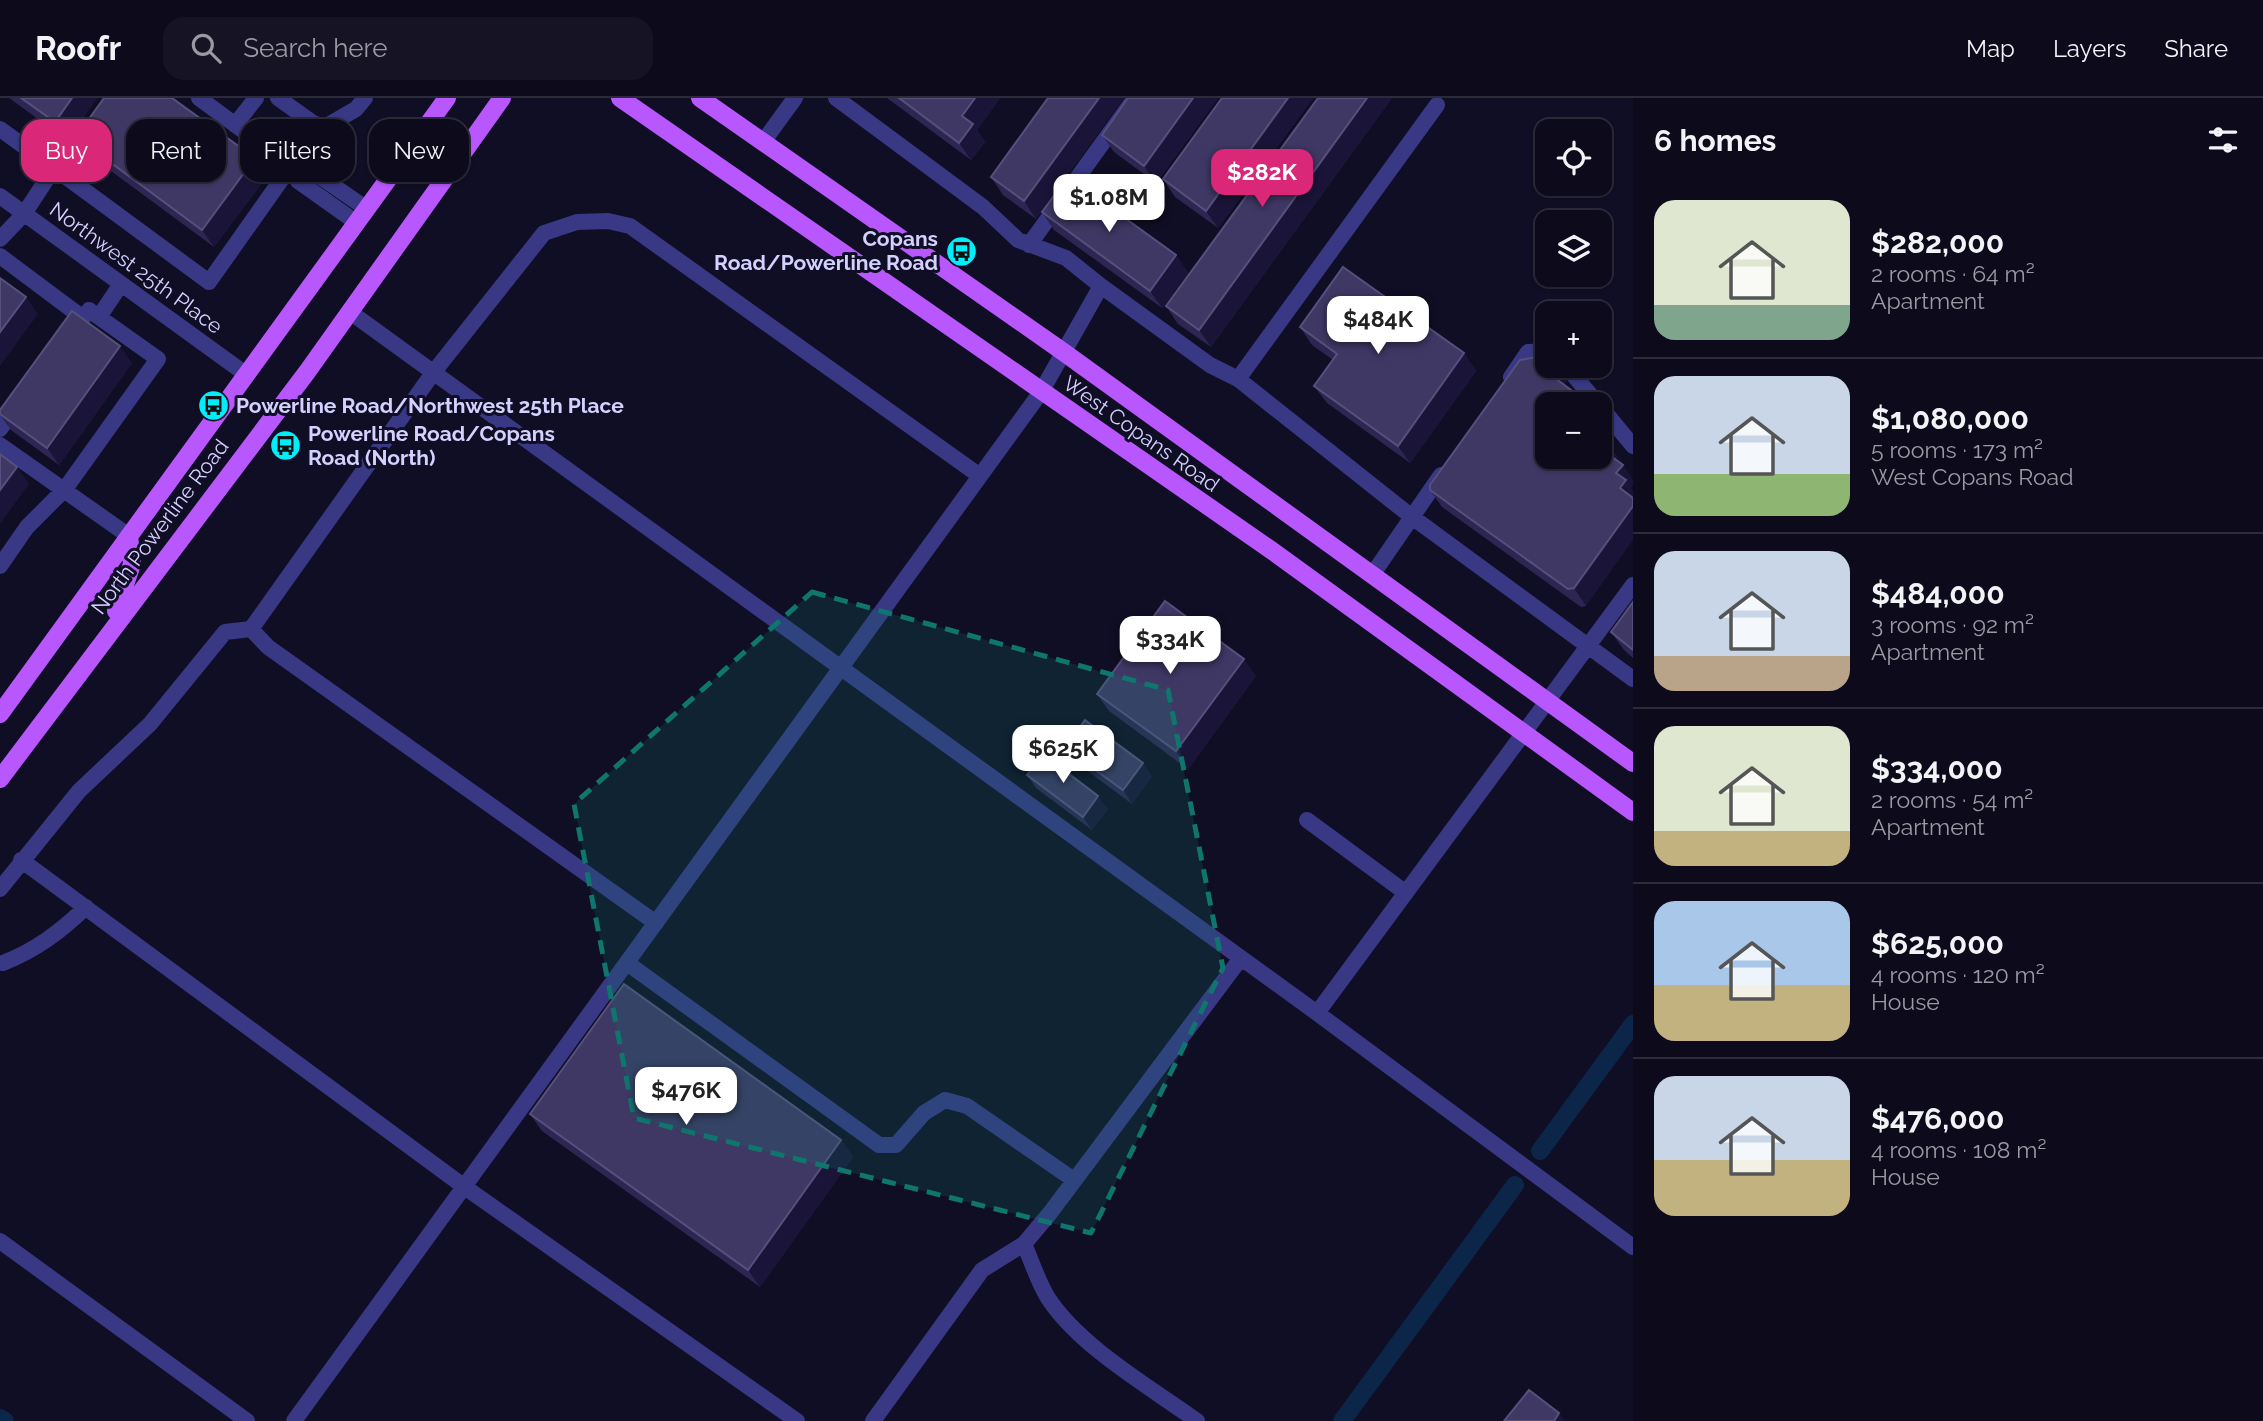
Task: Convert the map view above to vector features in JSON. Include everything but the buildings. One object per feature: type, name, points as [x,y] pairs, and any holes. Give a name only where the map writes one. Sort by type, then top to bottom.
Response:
[{"type":"main road","name":"North Powerline Road","points":[[0,714],[6,693],[129,536],[447,98]]},
{"type":"main road","name":"North Powerline Road","points":[[0,779],[350,312],[502,98]]},
{"type":"main road","name":"West Copans Road","points":[[620,98],[1271,550],[1633,812]]},
{"type":"main road","name":"West Copans Road","points":[[700,98],[1062,351],[1633,763]]},
{"type":"main road","points":[[107,634],[132,564],[129,536]]},
{"type":"street","points":[[199,98],[240,129]]},
{"type":"street","points":[[235,125],[256,98]]},
{"type":"street","points":[[290,101],[325,127],[356,109],[366,98]]},
{"type":"street","points":[[763,142],[795,98]]},
{"type":"street","points":[[836,98],[983,207],[1003,230],[1029,246],[1066,258],[1101,286],[1167,323],[1210,365],[1238,379],[1412,517],[1633,679]]},
{"type":"street","points":[[1029,246],[1135,98]]},
{"type":"street","points":[[1238,379],[1437,104]]},
{"type":"street","points":[[0,130],[21,145]]},
{"type":"street","points":[[0,239],[24,214],[45,182]]},
{"type":"street","points":[[73,182],[209,282],[280,182]]},
{"type":"street","points":[[322,182],[362,216]]},
{"type":"street","name":"Northwest 25th Place","points":[[0,197],[247,375]]},
{"type":"street","points":[[0,889],[79,791],[150,724],[225,632],[251,629],[433,373],[544,233],[578,222],[608,221],[631,226],[980,476]]},
{"type":"street","points":[[0,256],[91,318],[158,359],[65,489],[27,527],[0,566]]},
{"type":"street","points":[[58,352],[121,284]]},
{"type":"street","points":[[294,1421],[466,1188],[1041,392],[1101,286]]},
{"type":"street","points":[[350,312],[1317,1013],[1633,1247]]},
{"type":"street","points":[[1497,396],[1528,352],[1535,352]]},
{"type":"street","points":[[1576,378],[1588,392]]},
{"type":"street","points":[[0,429],[25,396]]},
{"type":"street","points":[[1612,421],[1633,446]]},
{"type":"street","points":[[0,445],[129,536]]},
{"type":"street","points":[[1372,575],[1451,462]]},
{"type":"street","points":[[1317,1013],[1633,585]]},
{"type":"street","points":[[251,629],[268,647],[656,923]]},
{"type":"street","points":[[1307,820],[1406,893]]},
{"type":"street","points":[[21,860],[466,1188],[796,1421]]},
{"type":"street","points":[[1,962],[26,954],[57,935],[86,907]]},
{"type":"street","points":[[873,1421],[982,1270],[1024,1244],[1241,958]]},
{"type":"street","points":[[627,963],[879,1145],[896,1145],[924,1112],[945,1100],[967,1105],[1074,1180]]},
{"type":"street","points":[[0,1241],[247,1421]]},
{"type":"street","points":[[1024,1244],[1047,1297],[1065,1319],[1095,1346],[1197,1421]]},
{"type":"highlighted area","points":[[812,592],[1168,690],[1223,968],[1091,1233],[634,1118],[574,804]]},
{"type":"waterway","points":[[1540,1151],[1633,1024]]},
{"type":"waterway","points":[[1342,1421],[1515,1185]]},
{"type":"waterway","points":[[0,1418],[5,1421]]},
{"type":"place","name":"Copans Road/Powerline Road","points":[[961,251]]},
{"type":"place","name":"Powerline Road/Northwest 25th Place","points":[[213,406]]},
{"type":"place","name":"Powerline Road/Copans Road (North)","points":[[285,446]]}]
